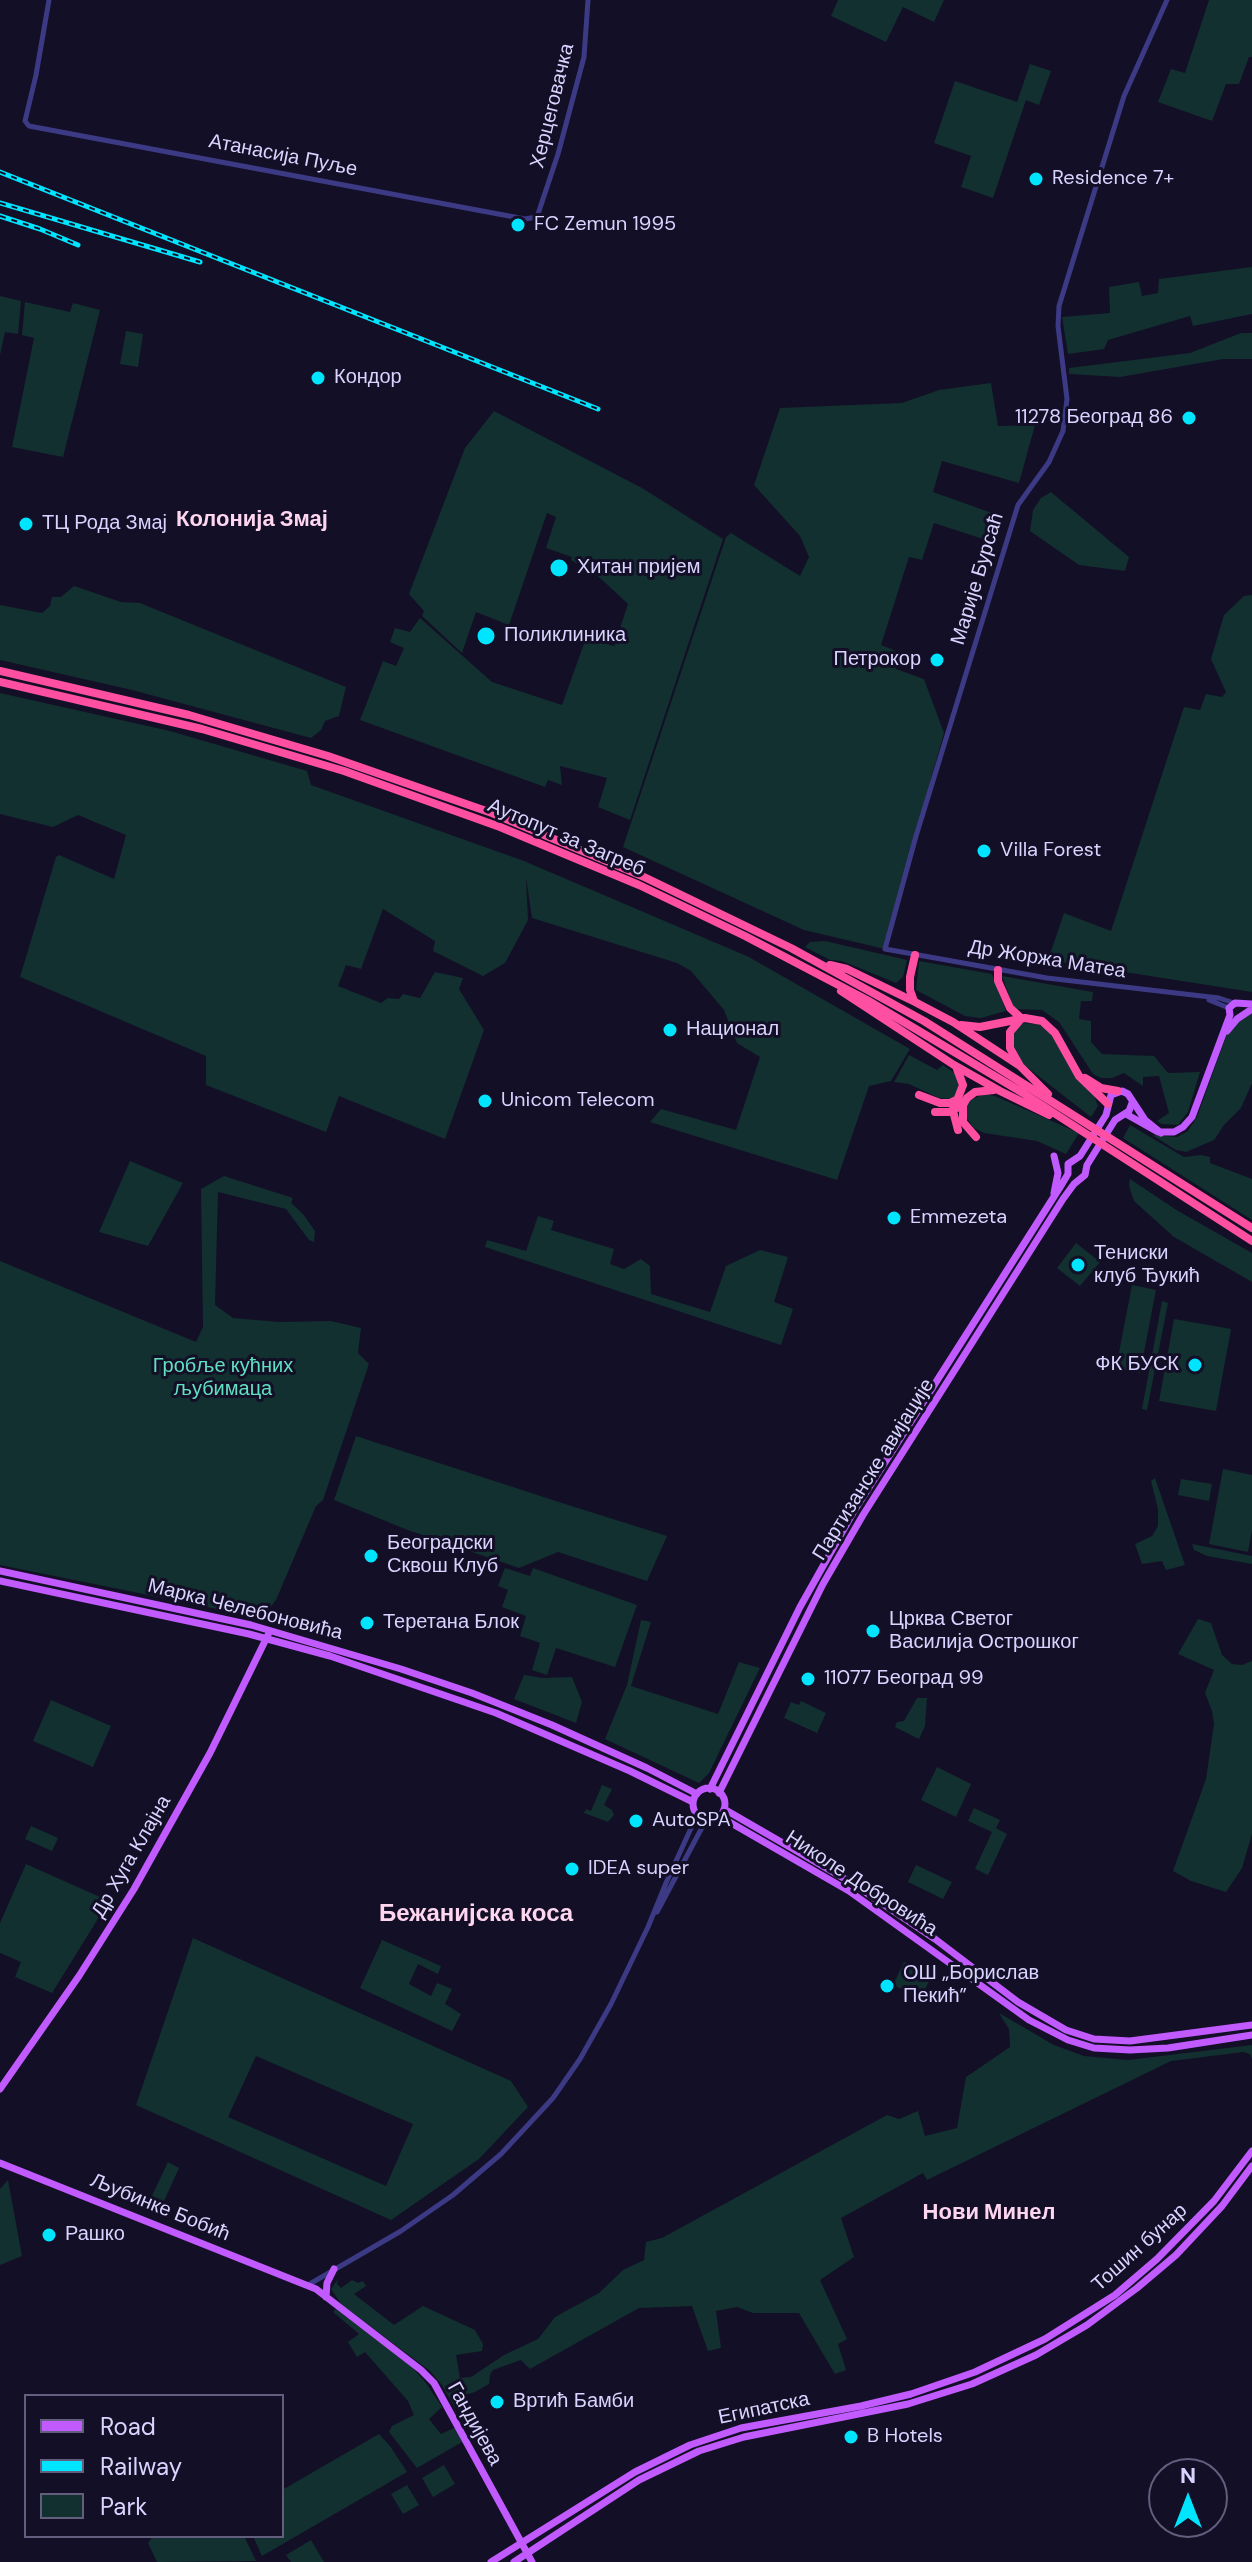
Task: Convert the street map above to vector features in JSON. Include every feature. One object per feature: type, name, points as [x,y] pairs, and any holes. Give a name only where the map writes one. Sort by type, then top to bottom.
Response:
[{"type":"highway","name":"Аутопут за Загреб","points":[[0,671],[201,718],[293,745],[407,782],[520,824],[616,864],[822,964],[924,1021],[1060,1105]]},
{"type":"highway","name":"Аутопут за Загреб","points":[[0,682],[202,729],[301,758],[540,843],[639,885],[833,981],[1077,1127]]},
{"type":"highway","points":[[915,955],[910,977],[910,990],[915,1002]]},
{"type":"highway","points":[[822,964],[841,967],[953,1022],[1020,1066],[1060,1105],[1252,1228]]},
{"type":"highway","points":[[998,970],[998,981],[1010,1008],[1022,1018]]},
{"type":"highway","points":[[884,988],[902,987],[910,977]]},
{"type":"highway","points":[[833,981],[836,987],[860,1004],[954,1065],[1000,1091],[1077,1127],[1252,1241]]},
{"type":"highway","points":[[1020,1066],[1009,1042],[1012,1028],[1022,1018]]},
{"type":"highway","points":[[953,1022],[966,1027],[980,1027],[1022,1018],[1038,1019],[1048,1025],[1087,1086],[1108,1108]]},
{"type":"highway","points":[[954,1065],[963,1081],[963,1122],[976,1137]]},
{"type":"highway","points":[[1078,1073],[1095,1085],[1118,1091]]},
{"type":"highway","points":[[919,1095],[940,1103],[950,1103],[975,1092],[1000,1091]]},
{"type":"highway","points":[[953,1111],[961,1100]]},
{"type":"highway","points":[[935,1112],[953,1111]]},
{"type":"highway","points":[[953,1111],[958,1130]]},
{"type":"main road","points":[[1161,1133],[1145,1120],[1125,1092],[1118,1091],[1111,1095],[1108,1108],[1115,1114],[1161,1133],[1174,1132],[1189,1121],[1222,1036],[1236,1010],[1252,1007]]},
{"type":"main road","points":[[1121,1116],[1131,1108],[1132,1101]]},
{"type":"main road","name":"Партизанске авијације","points":[[710,1789],[800,1607],[854,1511],[1068,1174],[1068,1164],[1084,1150],[1108,1108]]},
{"type":"main road","name":"Партизанске авијације","points":[[719,1793],[823,1584],[863,1515],[1063,1199],[1087,1173],[1087,1165],[1121,1116]]},
{"type":"main road","points":[[1052,1199],[1058,1173],[1054,1156]]},
{"type":"main road","points":[[1078,1158],[1087,1165]]},
{"type":"main road","points":[[1068,1174],[1075,1179],[1081,1178]]},
{"type":"main road","name":"Марка Челебоновића","points":[[0,1571],[271,1629],[472,1693],[585,1740],[697,1794]]},
{"type":"main road","name":"Марка Челебоновића","points":[[0,1581],[266,1638],[405,1680],[558,1739],[693,1802]]},
{"type":"main road","name":"Др Хуга Клајна","points":[[0,2089],[79,1976],[134,1889],[210,1753],[271,1629]]},
{"type":"main road","points":[[710,1789],[719,1793],[724,1800],[722,1812],[706,1820],[697,1815],[693,1802],[697,1794],[710,1789]]},
{"type":"main road","name":"Николе Добровића","points":[[722,1812],[852,1883],[935,1939],[1018,2002],[1066,2030],[1094,2039],[1124,2041],[1176,2037],[1252,2025]]},
{"type":"main road","name":"Николе Добровића","points":[[722,1812],[849,1891],[1029,2020],[1068,2040],[1094,2048],[1130,2050],[1159,2049],[1252,2035]]},
{"type":"main road","name":"Тошин бунар","points":[[1031,2347],[1092,2311],[1146,2269],[1194,2223],[1252,2151]]},
{"type":"main road","name":"Љубинке Бобић","points":[[0,2163],[308,2285]]},
{"type":"main road","name":"Тошин бунар","points":[[1036,2355],[1097,2318],[1176,2255],[1225,2202],[1252,2166]]},
{"type":"main road","points":[[326,2297],[327,2283],[334,2269]]},
{"type":"main road","name":"Гандијева","points":[[308,2285],[424,2372],[434,2383],[517,2536],[518,2561]]},
{"type":"main road","name":"Египатска","points":[[491,2562],[635,2472],[700,2441],[757,2425],[911,2394],[975,2372],[1031,2347]]},
{"type":"main road","name":"Египатска","points":[[518,2561],[639,2480],[699,2451],[756,2434],[908,2404],[972,2384],[1036,2355]]},
{"type":"main road","points":[[519,2546],[532,2562]]},
{"type":"street","name":"Атанасија Пуље","points":[[49,0],[25,121],[27,125],[525,219],[537,217]]},
{"type":"street","name":"Херцеговачка","points":[[537,217],[580,76],[588,0]]},
{"type":"street","name":"Марије Бурсаћ","points":[[885,949],[916,836],[1018,505],[1049,462],[1060,439],[1067,410],[1058,313],[1063,291],[1124,96],[1167,0]]},
{"type":"street","name":"Др Жоржа Матеа","points":[[885,949],[998,970],[1205,998],[1236,1010]]},
{"type":"street","points":[[648,1927],[697,1815]]},
{"type":"street","points":[[308,2285],[401,2231],[453,2195],[501,2154],[540,2113],[564,2084],[590,2042],[706,1820]]},
{"type":"green space","points":[[838,0],[944,0],[934,22],[903,7],[886,42],[831,16]]},
{"type":"green space","points":[[1209,0],[1252,0],[1252,57],[1249,57],[1239,84],[1226,84],[1212,121],[1158,102],[1171,69],[1185,73]]},
{"type":"green space","points":[[1030,64],[1051,71],[1039,105],[1026,100],[993,198],[961,187],[971,156],[934,143],[955,81],[1017,102]]},
{"type":"green space","points":[[1252,267],[1252,314],[1193,326],[1190,316],[1108,340],[1104,349],[1068,354],[1062,317],[1110,313],[1109,287],[1139,282],[1142,296],[1158,293],[1159,279]]},
{"type":"green space","points":[[0,296],[21,301],[18,334],[5,332],[0,355]]},
{"type":"green space","points":[[25,302],[70,312],[73,303],[100,310],[63,457],[12,447],[34,338],[22,335]]},
{"type":"green space","points":[[126,331],[143,334],[138,367],[120,364]]},
{"type":"green space","points":[[1241,333],[1252,333],[1252,359],[1223,359],[1120,377],[1069,374],[1069,368],[1190,353]]},
{"type":"green space","points":[[991,383],[998,426],[1035,425],[1019,483],[942,461],[933,492],[992,513],[983,539],[934,523],[922,560],[909,557],[881,645],[901,653],[896,669],[924,679],[944,733],[885,949],[804,930],[623,847],[726,537],[731,533],[800,576],[809,557],[800,536],[754,485],[780,408],[902,403],[939,390]]},
{"type":"green space","points":[[494,411],[642,488],[723,539],[630,820],[598,807],[607,778],[560,766],[562,785],[548,780],[545,787],[360,720],[383,661],[396,666],[404,648],[390,642],[395,628],[410,632],[420,618],[492,682],[562,705],[586,638],[614,646],[628,604],[599,577],[571,560],[572,557],[546,548],[556,517],[547,513],[509,625],[476,612],[462,653],[422,616],[424,611],[409,594],[465,448]]},
{"type":"green space","points":[[1051,492],[1129,557],[1125,571],[1079,565],[1030,531],[1033,510],[1041,498]]},
{"type":"green space","points":[[74,586],[121,602],[140,603],[346,687],[339,716],[325,721],[321,730],[311,738],[132,690],[0,660],[0,605],[42,613],[50,606],[52,597],[61,597]]},
{"type":"green space","points":[[1252,595],[1252,992],[1048,960],[1064,913],[1111,931],[1184,707],[1200,710],[1206,694],[1222,697],[1226,692],[1211,659],[1224,615],[1244,596]]},
{"type":"green space","points":[[0,693],[170,731],[307,771],[311,785],[524,861],[749,957],[910,1049],[891,1081],[869,1086],[837,1180],[650,1122],[661,1109],[736,1130],[760,1057],[737,1043],[724,1010],[691,971],[677,963],[532,918],[526,877],[528,920],[505,963],[483,976],[433,951],[435,941],[383,909],[361,969],[346,965],[338,986],[381,1003],[388,998],[399,999],[403,994],[420,998],[435,972],[463,978],[459,989],[484,1030],[445,1139],[339,1096],[326,1132],[206,1085],[206,1056],[20,977],[56,857],[59,855],[114,879],[126,835],[78,815],[53,827],[0,814]]},
{"type":"green space","points":[[825,941],[907,960],[903,977],[896,983],[842,961],[830,960],[805,947],[810,942]]},
{"type":"green space","points":[[919,961],[992,974],[1006,1011],[981,1018],[965,1016],[916,990]]},
{"type":"green space","points":[[1002,976],[1093,992],[1092,1001],[1081,1001],[1079,1019],[1091,1021],[1091,1042],[1102,1054],[1154,1056],[1168,1073],[1200,1072],[1188,1112],[1178,1125],[1157,1121],[1169,1113],[1159,1076],[1143,1077],[1143,1086],[1124,1073],[1112,1078],[1093,1074],[1059,1022],[1042,1010],[1014,1009]]},
{"type":"green space","points":[[1252,1011],[1252,1083],[1241,1108],[1214,1140],[1186,1152],[1176,1150],[1152,1135],[1177,1137],[1188,1131],[1197,1117],[1227,1034]]},
{"type":"green space","points":[[1022,1023],[1038,1024],[1052,1034],[1075,1076],[1094,1095],[1098,1106],[1091,1117],[1023,1064],[1011,1040],[1014,1030]]},
{"type":"green space","points":[[909,1055],[937,1070],[943,1065],[956,1074],[957,1095],[951,1099],[939,1098],[909,1084],[894,1082]]},
{"type":"green space","points":[[984,1094],[1079,1133],[1066,1154],[1037,1141],[984,1133],[974,1128],[965,1110],[968,1101]]},
{"type":"green space","points":[[1130,1125],[1184,1157],[1210,1157],[1210,1163],[1252,1179],[1252,1220],[1123,1138]]},
{"type":"green space","points":[[130,1161],[183,1183],[148,1246],[99,1232]]},
{"type":"green space","name":"Гробље кућних љубимаца","points":[[224,1176],[293,1198],[291,1203],[315,1231],[314,1242],[309,1240],[286,1209],[218,1192],[215,1305],[233,1318],[279,1322],[331,1321],[361,1328],[358,1353],[369,1364],[323,1500],[316,1506],[276,1600],[264,1616],[252,1616],[0,1565],[0,1261],[196,1342],[203,1327],[201,1189]]},
{"type":"green space","points":[[1130,1179],[1178,1211],[1252,1253],[1252,1282],[1174,1237],[1134,1201]]},
{"type":"green space","points":[[538,1216],[554,1221],[551,1230],[614,1249],[610,1264],[624,1269],[641,1259],[650,1266],[651,1294],[710,1312],[726,1266],[760,1250],[788,1257],[774,1302],[793,1309],[781,1345],[485,1247],[487,1240],[526,1251]]},
{"type":"green space","name":"Тениски клуб Ђукић","points":[[1076,1243],[1100,1262],[1080,1286],[1057,1268]]},
{"type":"green space","points":[[1132,1285],[1156,1290],[1140,1373],[1116,1368]]},
{"type":"green space","points":[[1162,1301],[1168,1303],[1147,1410],[1142,1409]]},
{"type":"green space","name":"ФК БУСК","points":[[1174,1319],[1231,1329],[1216,1411],[1159,1401]]},
{"type":"green space","points":[[356,1436],[667,1536],[647,1581],[558,1552],[519,1568],[405,1529],[334,1500]]},
{"type":"green space","points":[[1223,1469],[1252,1475],[1252,1530],[1248,1552],[1209,1544]]},
{"type":"green space","points":[[1155,1478],[1185,1565],[1166,1570],[1162,1561],[1142,1564],[1135,1544],[1152,1536],[1158,1526],[1158,1509],[1151,1481]]},
{"type":"green space","points":[[1181,1479],[1212,1484],[1209,1501],[1178,1495]]},
{"type":"green space","points":[[1192,1544],[1252,1556],[1252,1564],[1207,1556],[1194,1550]]},
{"type":"green space","points":[[505,1568],[530,1576],[533,1568],[637,1605],[615,1667],[556,1648],[547,1675],[532,1670],[540,1643],[520,1636],[526,1616],[502,1607],[508,1590],[498,1586]]},
{"type":"green space","points":[[1198,1619],[1211,1623],[1222,1655],[1232,1664],[1242,1665],[1252,1661],[1252,1834],[1242,1868],[1226,1892],[1191,1881],[1173,1871],[1206,1779],[1214,1724],[1205,1693],[1214,1670],[1178,1654]]},
{"type":"green space","points":[[641,1620],[651,1622],[631,1686],[718,1714],[739,1662],[760,1668],[709,1773],[699,1783],[605,1739],[627,1685]]},
{"type":"green space","points":[[524,1675],[572,1677],[582,1702],[576,1723],[514,1699]]},
{"type":"green space","points":[[917,1698],[927,1698],[925,1726],[919,1739],[895,1727],[897,1722],[904,1721]]},
{"type":"green space","points":[[51,1700],[111,1726],[93,1767],[33,1741]]},
{"type":"green space","points":[[801,1701],[826,1713],[817,1733],[784,1718],[791,1702],[799,1705]]},
{"type":"green space","points":[[937,1767],[971,1784],[956,1817],[921,1800]]},
{"type":"green space","points":[[602,1785],[612,1789],[604,1805],[614,1815],[608,1822],[584,1813],[586,1809],[591,1811]]},
{"type":"green space","points":[[974,1808],[1000,1820],[996,1828],[1007,1834],[988,1875],[975,1869],[992,1832],[968,1821]]},
{"type":"green space","points":[[31,1826],[58,1838],[52,1851],[25,1839]]},
{"type":"green space","points":[[26,1864],[109,1901],[52,1993],[15,1977],[21,1962],[0,1953],[0,1923]]},
{"type":"green space","points":[[916,1865],[952,1882],[943,1899],[908,1882]]},
{"type":"green space","points":[[193,1938],[511,2081],[528,2107],[479,2159],[391,2220],[136,2105]],"holes":[[[256,2056],[413,2124],[386,2186],[228,2117]]]},
{"type":"green space","points":[[382,1940],[441,1966],[438,1974],[418,1964],[409,1984],[431,1996],[437,1983],[452,1989],[445,2004],[461,2014],[452,2031],[360,1988]]},
{"type":"green space","points":[[904,1962],[932,1975],[921,1998],[893,1985]]},
{"type":"green space","points":[[999,2013],[1054,2045],[1084,2056],[1128,2060],[1252,2045],[1252,2059],[1250,2054],[1243,2052],[1171,2061],[927,2180],[923,2173],[841,2218],[854,2257],[820,2280],[847,2339],[838,2344],[846,2370],[835,2374],[799,2313],[753,2313],[737,2307],[716,2311],[721,2348],[708,2351],[692,2306],[639,2308],[530,2369],[521,2360],[493,2370],[489,2384],[461,2396],[460,2406],[455,2408],[430,2371],[342,2305],[331,2289],[338,2279],[337,2284],[341,2288],[352,2280],[358,2283],[363,2281],[366,2286],[354,2294],[394,2325],[423,2306],[475,2330],[483,2344],[482,2351],[456,2355],[460,2378],[471,2377],[504,2355],[538,2339],[555,2317],[599,2293],[623,2270],[644,2260],[646,2242],[662,2238],[887,2115],[899,2119],[918,2111],[925,2136],[957,2128],[966,2077],[1010,2047],[1009,2029]]},
{"type":"green space","points":[[168,2162],[179,2168],[160,2210],[148,2204]]},
{"type":"green space","points":[[8,2180],[22,2256],[0,2265],[0,2189]]},
{"type":"green space","points":[[336,2309],[412,2367],[442,2407],[429,2419],[441,2434],[456,2427],[462,2442],[417,2468],[389,2432],[392,2426],[414,2415],[408,2401],[365,2352],[357,2357],[348,2342],[359,2334],[333,2312]]},
{"type":"green space","points":[[379,2434],[407,2472],[262,2556],[254,2538],[284,2538],[284,2489]]},
{"type":"green space","points":[[444,2465],[455,2484],[433,2497],[422,2478]]},
{"type":"green space","points":[[407,2485],[419,2505],[403,2514],[391,2494]]},
{"type":"green space","points":[[152,2538],[245,2538],[256,2561],[157,2562],[148,2543]]},
{"type":"green space","points":[[311,2540],[324,2562],[291,2562],[286,2555]]},
{"type":"railway","points":[[0,172],[598,409]]},
{"type":"railway","points":[[0,203],[200,262]]},
{"type":"railway","points":[[0,216],[78,245]]},
{"type":"place","name":"Residence 7+","points":[[1036,179]]},
{"type":"place","name":"FC Zemun 1995","points":[[518,225]]},
{"type":"place","name":"Кондор","points":[[318,378]]},
{"type":"place","name":"11278 Београд 86","points":[[1189,418]]},
{"type":"place","name":"ТЦ Рода Змај","points":[[26,524]]},
{"type":"place","name":"Хитан пријем","points":[[559,568]]},
{"type":"place","name":"Поликлиника","points":[[486,636]]},
{"type":"place","name":"Петрокор","points":[[937,660]]},
{"type":"place","name":"Villa Forest","points":[[984,851]]},
{"type":"place","name":"Национал","points":[[670,1030]]},
{"type":"place","name":"Unicom Telecom","points":[[485,1101]]},
{"type":"place","name":"Emmezeta","points":[[894,1218]]},
{"type":"place","name":"Тениски клуб Ђукић","points":[[1078,1265]]},
{"type":"place","name":"ФК БУСК","points":[[1195,1365]]},
{"type":"place","name":"Београдски Сквош Клуб","points":[[371,1556]]},
{"type":"place","name":"Теретана Блок","points":[[367,1623]]},
{"type":"place","name":"Црква Светог Василија Острошког","points":[[873,1631]]},
{"type":"place","name":"11077 Београд 99","points":[[808,1679]]},
{"type":"place","name":"AutoSPA","points":[[636,1821]]},
{"type":"place","name":"IDEA super","points":[[572,1869]]},
{"type":"place","name":"ОШ „Борислав Пекић”","points":[[887,1986]]},
{"type":"place","name":"Рашко","points":[[49,2235]]},
{"type":"place","name":"Вртић Бамби","points":[[497,2402]]},
{"type":"place","name":"B Hotels","points":[[851,2437]]},
{"type":"district","name":"Колонија Змај","points":[[252,520]]},
{"type":"district","name":"Бежанијска коса","points":[[476,1915]]},
{"type":"district","name":"Нови Минел","points":[[989,2213]]}]
